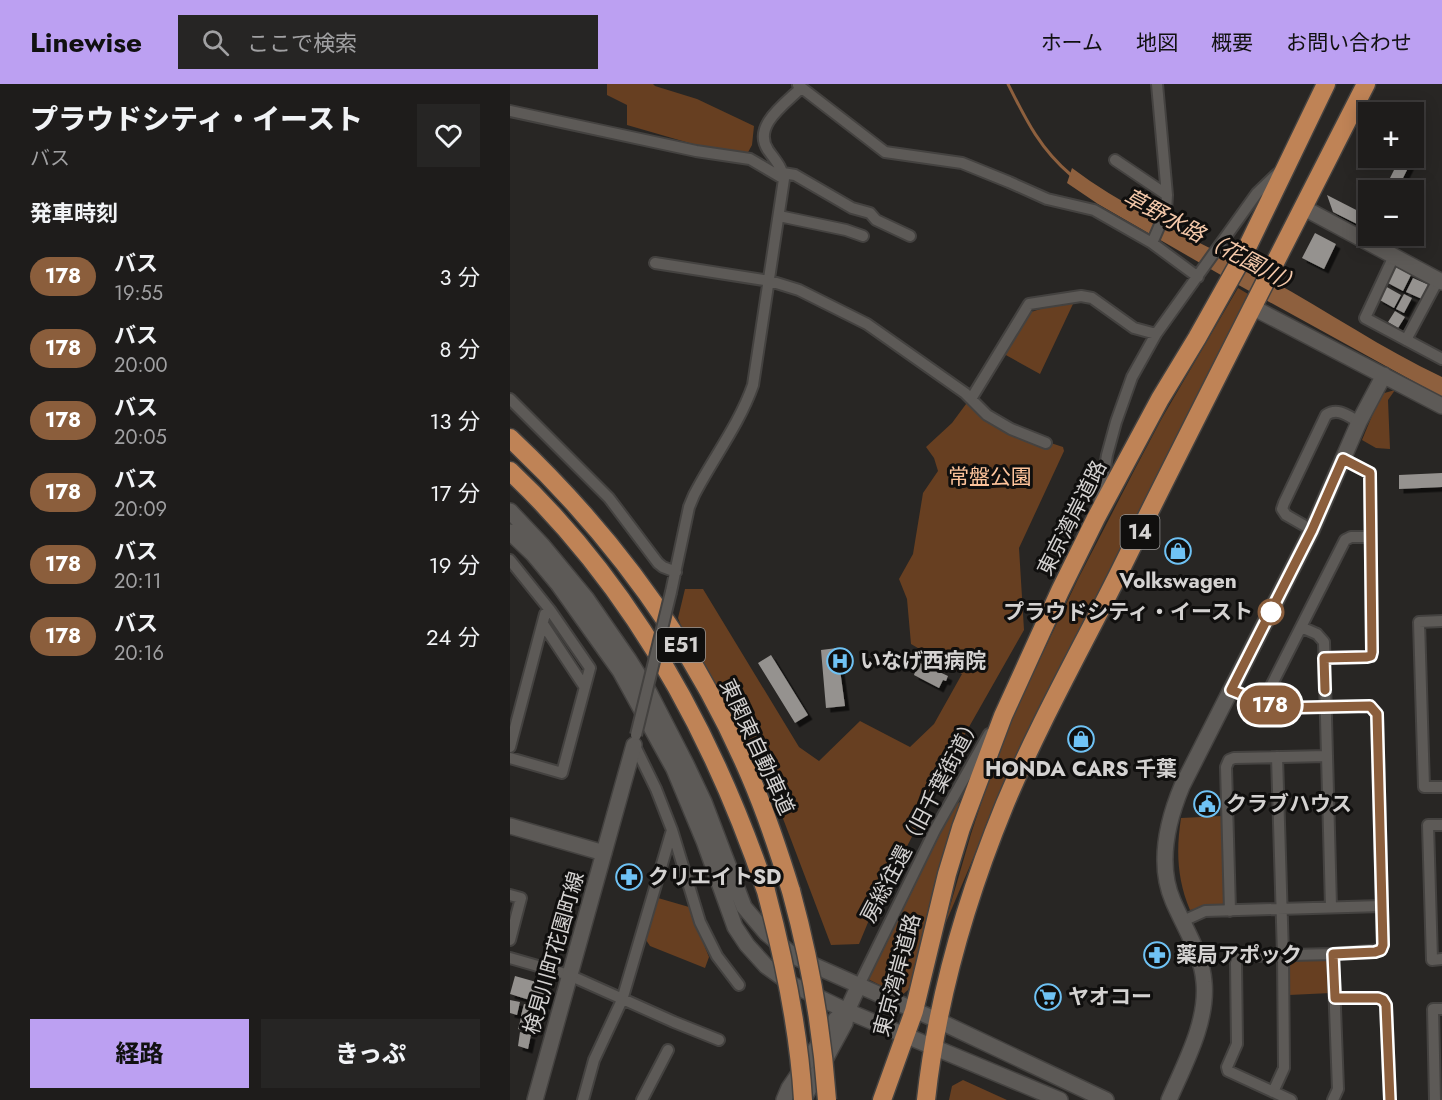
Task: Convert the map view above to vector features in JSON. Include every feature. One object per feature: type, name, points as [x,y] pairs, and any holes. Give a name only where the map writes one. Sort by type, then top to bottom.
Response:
[{"type":"highway","name":"東京湾岸道路","points":[[882,1100],[914,1011],[947,874],[961,828],[993,741],[1023,671],[1096,518],[1156,406],[1234,272],[1326,84]]},
{"type":"highway","name":"14","points":[[926,1100],[939,1021],[965,914],[1006,802],[1259,293],[1366,84]]},
{"type":"highway","name":"東関東自動車道","points":[[510,438],[575,502],[634,574],[686,653],[750,775],[791,891],[807,954],[816,1002],[827,1100]]},
{"type":"highway","name":"東関東自動車道","points":[[510,471],[588,555],[641,628],[665,666],[708,746],[726,785],[766,891],[786,978],[798,1047],[803,1100]]},
{"type":"street","points":[[1153,240],[1166,211],[1167,195],[1157,84]]},
{"type":"street","points":[[738,985],[717,957],[700,922],[672,830],[635,740],[694,495],[735,427],[753,385],[784,176],[762,139],[763,131],[770,120],[799,86],[885,152],[962,164],[1047,199],[1094,210],[1153,240],[1200,273]]},
{"type":"street","points":[[510,111],[696,151],[750,159],[784,176],[795,175],[852,208],[870,213],[876,220],[910,237]]},
{"type":"street","points":[[1114,160],[1167,195]]},
{"type":"street","points":[[1096,518],[1107,455],[1132,377],[1156,334],[1257,193],[1289,163]]},
{"type":"street","points":[[1304,208],[1440,281],[1406,340]]},
{"type":"street","points":[[779,216],[846,230],[863,236]]},
{"type":"street","points":[[1394,256],[1365,318],[1442,359]]},
{"type":"street","points":[[655,263],[770,281],[799,290],[867,324],[971,399],[995,420],[1011,429],[1046,442]]},
{"type":"street","points":[[1259,293],[1384,375],[1442,406]]},
{"type":"street","points":[[971,399],[1029,304],[1081,296],[1092,298],[1134,328],[1156,334]]},
{"type":"street","points":[[1169,1100],[1196,1038],[1203,1005],[1204,982],[1183,921],[1172,899],[1166,872],[1166,838],[1173,808],[1312,530],[1359,422],[1384,375]]},
{"type":"street","points":[[510,399],[609,498],[658,563],[676,573]]},
{"type":"street","points":[[1312,530],[1286,515],[1282,509],[1284,503],[1326,416],[1339,411],[1359,422]]},
{"type":"street","points":[[1324,658],[1367,657],[1371,656],[1372,652],[1370,473],[1343,459]]},
{"type":"street","points":[[510,511],[543,546],[586,598],[630,660],[649,692],[704,802],[739,895],[750,916],[766,933],[795,957],[858,987],[939,1021],[1106,1100]]},
{"type":"street","points":[[510,532],[533,554],[558,584],[620,671],[674,769],[704,841],[730,917],[747,945],[766,966],[791,984],[847,1011],[1060,1100]]},
{"type":"street","points":[[1263,702],[1345,540],[1351,537],[1370,537]]},
{"type":"street","points":[[510,560],[550,610],[590,668],[562,773],[510,758]]},
{"type":"street","points":[[510,747],[545,614],[550,610]]},
{"type":"street","points":[[1442,621],[1419,622],[1424,787],[1442,787]]},
{"type":"street","points":[[543,624],[584,686]]},
{"type":"street","points":[[1301,627],[1322,638],[1331,907]]},
{"type":"street","name":"房総往還（旧千葉街道）","points":[[858,987],[934,830],[1023,671]]},
{"type":"street","points":[[1231,690],[1276,708],[1370,706],[1377,714],[1383,945],[1381,950],[1333,954],[1245,956],[1238,958],[1236,963],[1237,1044],[1227,1067],[1228,1071],[1291,1100]]},
{"type":"street","name":"検見川町花園町線","points":[[535,1100],[635,740]]},
{"type":"street","points":[[1230,911],[1226,767],[1229,760],[1276,756],[1327,756]]},
{"type":"street","points":[[1274,1092],[1284,1068],[1283,955],[1276,756]]},
{"type":"street","points":[[1442,825],[1428,825],[1432,960],[1442,959]]},
{"type":"street","name":"検見川町花園町線","points":[[510,826],[604,853]]},
{"type":"street","points":[[583,1100],[594,1060],[622,1000],[672,830]]},
{"type":"street","points":[[510,895],[521,898],[510,940]]},
{"type":"street","points":[[1183,921],[1205,911],[1382,906]]},
{"type":"street","points":[[1333,954],[1338,1089],[1333,1100]]},
{"type":"street","points":[[510,958],[569,975],[622,1000],[719,1040]]},
{"type":"street","points":[[803,1100],[845,1023],[847,1011],[858,987]]},
{"type":"street","points":[[1335,998],[1378,998],[1386,1005],[1390,1100]]},
{"type":"street","points":[[1437,1097],[1433,1009],[1442,1009]]},
{"type":"street","points":[[784,1100],[789,1088],[836,1019],[847,1011]]},
{"type":"street","points":[[642,1100],[668,1050]]},
{"type":"green space","points":[[607,84],[653,84],[697,99],[754,126],[752,145],[746,156],[710,149],[627,125],[627,105],[607,95]]},
{"type":"green space","points":[[1238,288],[1248,294],[1011,769],[944,927],[995,761],[1016,709],[1078,579],[1136,467]]},
{"type":"green space","points":[[1062,302],[1073,304],[1040,374],[1004,354],[1028,313]]},
{"type":"green space","points":[[1395,390],[1388,400],[1390,449],[1376,448],[1362,440],[1381,394]]},
{"type":"green space","name":"常盤公園","points":[[969,400],[990,423],[1063,447],[1064,451],[1019,548],[1024,630],[965,734],[869,920],[859,944],[831,945],[768,779],[752,747],[685,636],[678,618],[685,589],[703,589],[799,747],[819,761],[860,721],[910,747],[934,724],[962,674],[911,644],[907,599],[899,579],[913,554],[923,493],[938,471],[934,458],[926,447],[952,423]]},
{"type":"green space","points":[[959,802],[962,804],[937,882],[911,983],[908,990],[901,996],[868,979],[935,839],[948,815]]},
{"type":"green space","points":[[1222,816],[1225,905],[1190,910],[1180,876],[1178,842],[1181,818]]},
{"type":"green space","points":[[658,898],[689,907],[709,957],[705,968],[650,946],[646,940]]},
{"type":"green space","points":[[1326,959],[1329,962],[1331,993],[1289,995],[1288,964],[1290,962]]},
{"type":"green space","points":[[963,1080],[1007,1100],[949,1100],[952,1086]]},
{"type":"shaded area","points":[[1072,168],[1143,213],[1289,290],[1397,354],[1442,377],[1442,397],[1233,282],[1098,204],[1067,183]]},
{"type":"building","points":[[1395,168],[1408,168],[1402,180],[1389,180]]},
{"type":"building","points":[[1327,195],[1358,211],[1358,224],[1333,212]]},
{"type":"building","points":[[1315,233],[1336,244],[1324,269],[1302,258]]},
{"type":"building","points":[[1394,266],[1411,275],[1403,291],[1386,282]]},
{"type":"building","points":[[1413,278],[1429,285],[1422,299],[1406,292]]},
{"type":"building","points":[[1385,286],[1401,295],[1394,308],[1378,299]]},
{"type":"building","points":[[1404,294],[1412,298],[1404,313],[1396,309]]},
{"type":"building","points":[[1395,311],[1405,317],[1398,328],[1388,322]]},
{"type":"building","points":[[1442,473],[1442,487],[1399,489],[1399,475]]},
{"type":"building","points":[[837,648],[845,706],[826,708],[821,650]]},
{"type":"building","points":[[771,655],[808,715],[795,723],[758,663]]},
{"type":"building","points":[[918,662],[948,676],[946,681],[943,680],[939,688],[914,675]]},
{"type":"building","points":[[515,976],[547,985],[546,988],[551,989],[546,1005],[510,994]]},
{"type":"building","points":[[510,1000],[520,1002],[517,1015],[510,1013]]},
{"type":"building","points":[[524,1004],[540,1008],[537,1020],[521,1016]]},
{"type":"building","points":[[521,1018],[535,1022],[532,1033],[518,1029]]},
{"type":"building","points":[[520,1032],[531,1035],[528,1049],[518,1046]]},
{"type":"waterway","name":"草野水路（花園川）","points":[[1008,84],[1042,144],[1071,175]]},
{"type":"bus line","name":"178","points":[[1325,690],[1324,658],[1367,657],[1371,656],[1372,652],[1370,473],[1343,459],[1312,530],[1231,690],[1276,708],[1370,706],[1377,714],[1383,945],[1381,950],[1375,952],[1333,954],[1335,998],[1378,998],[1386,1005],[1390,1100]]},
{"type":"place","name":"Volkswagen","points":[[1178,551]]},
{"type":"place","name":"プラウドシティ・イースト","points":[[1271,612]]},
{"type":"place","name":"いなげ西病院","points":[[840,661]]},
{"type":"place","name":"HONDA CARS 千葉","points":[[1081,739]]},
{"type":"place","name":"クラブハウス","points":[[1207,804]]},
{"type":"place","name":"クリエイトSD","points":[[629,877]]},
{"type":"place","name":"薬局アポック","points":[[1157,955]]},
{"type":"place","name":"ヤオコー","points":[[1048,997]]}]
